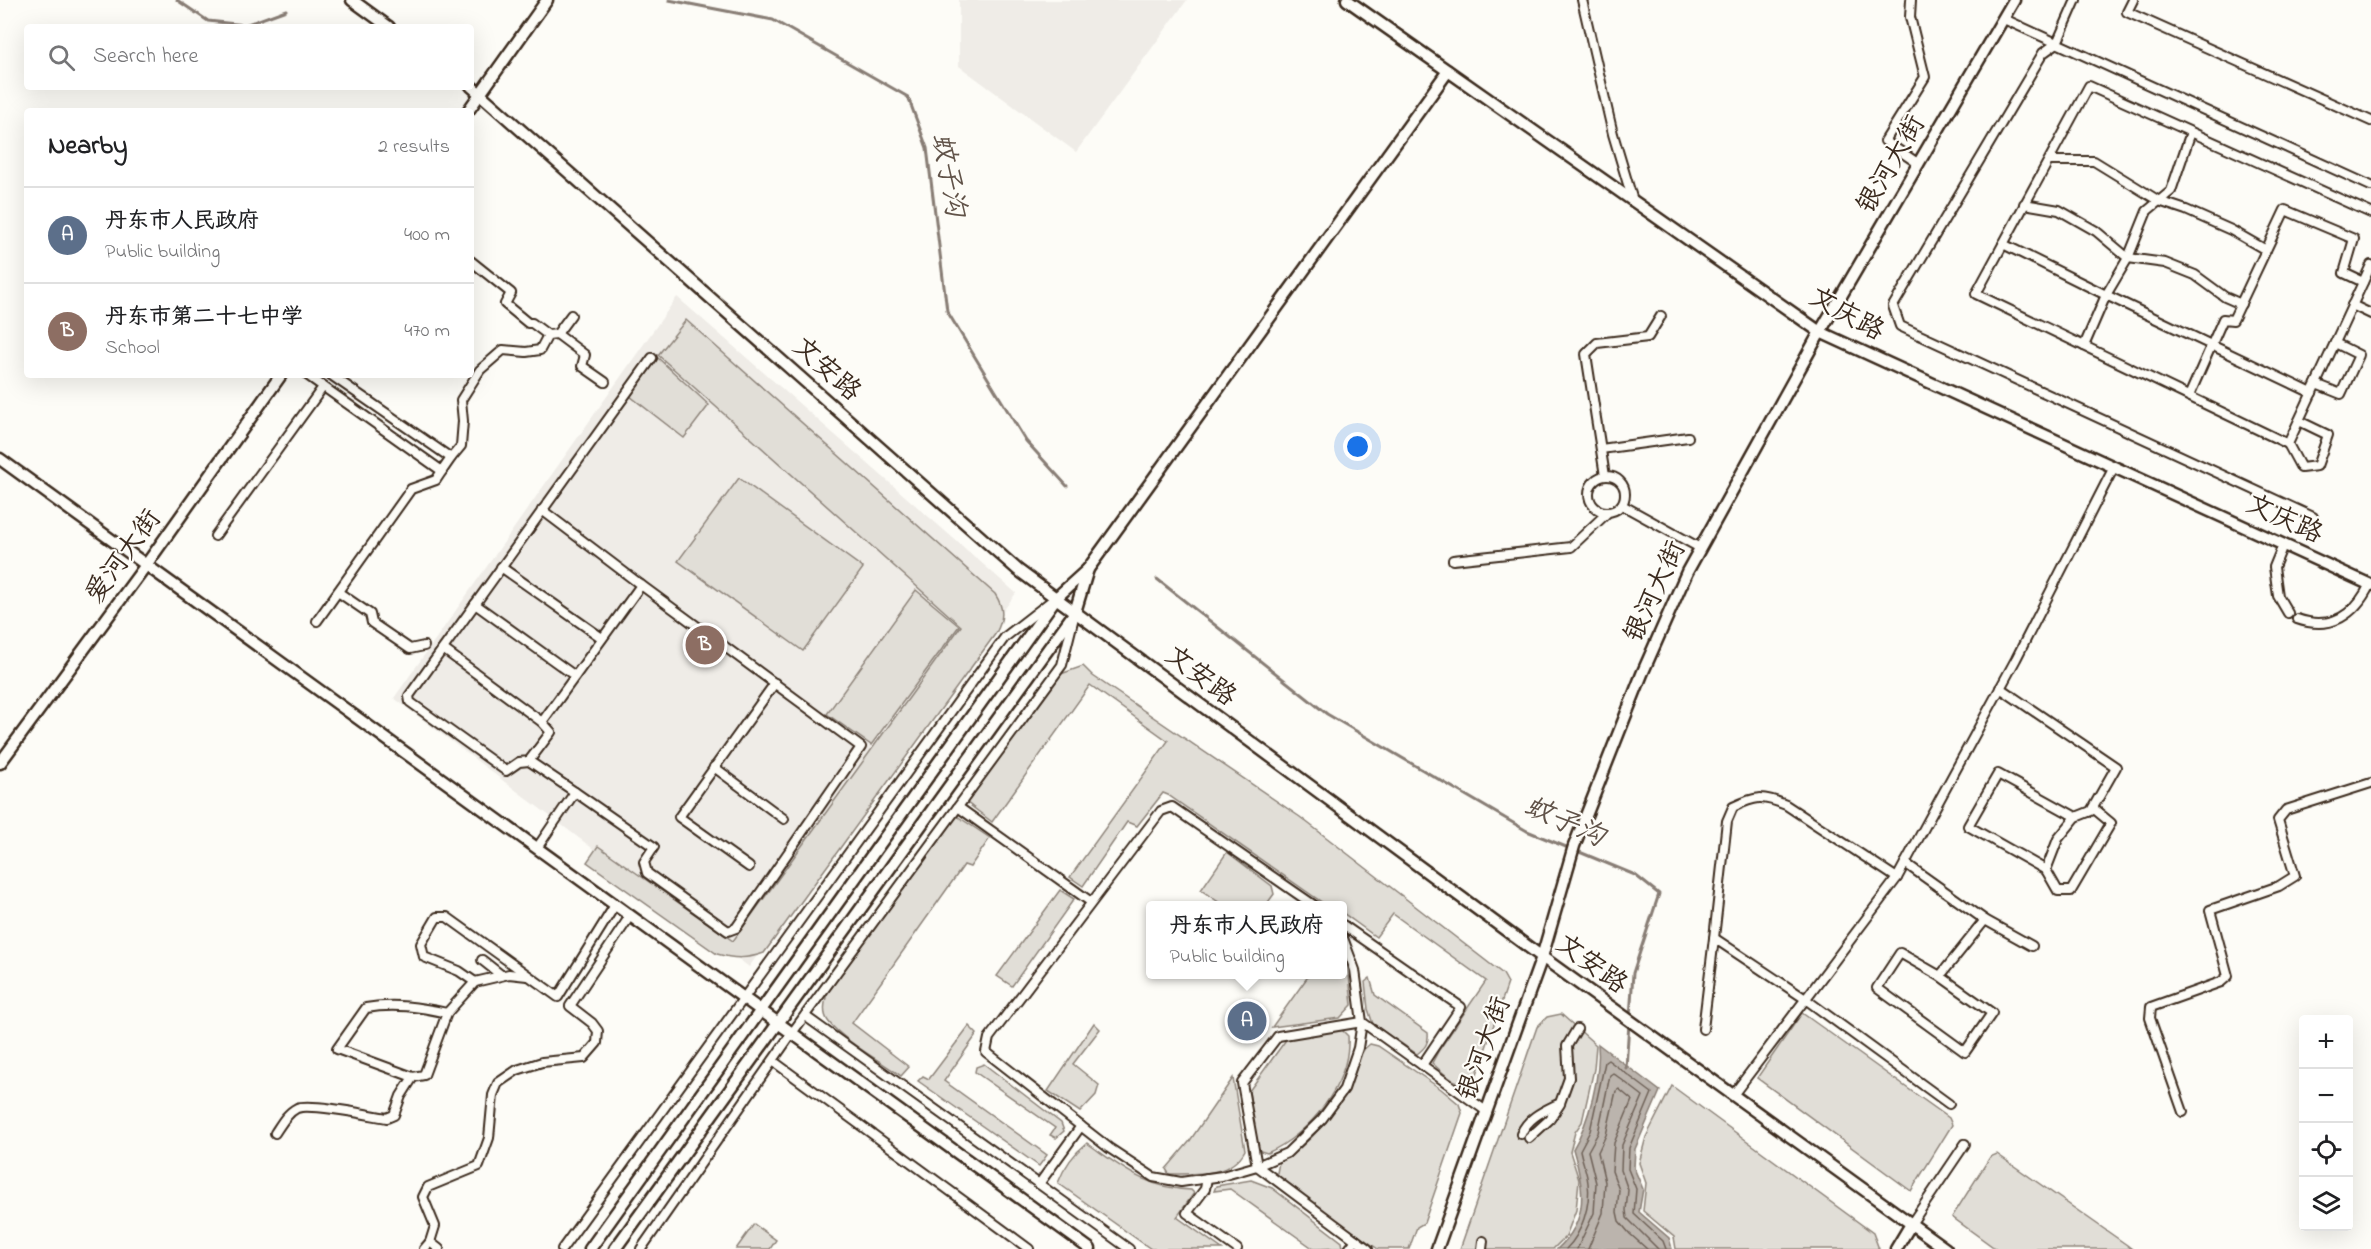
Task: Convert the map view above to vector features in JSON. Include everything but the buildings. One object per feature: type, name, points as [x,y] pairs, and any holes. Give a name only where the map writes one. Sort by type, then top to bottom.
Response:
[{"type":"main road","points":[[352,0],[385,24]]},
{"type":"main road","points":[[470,108],[547,0]]},
{"type":"main road","name":"文庆路","points":[[1347,0],[1821,332],[2370,585]]},
{"type":"main road","name":"银河大街","points":[[1437,1249],[1542,957],[1573,850],[1642,674],[1687,572],[1821,332],[2014,0]]},
{"type":"main road","points":[[590,1249],[1056,598],[1088,569],[1448,71]]},
{"type":"main road","name":"文安路","points":[[474,88],[1018,570],[1629,1021],[1946,1249]]},
{"type":"main road","name":"爱河大街","points":[[0,763],[146,565],[279,378]]},
{"type":"main road","points":[[0,459],[1090,1249]]},
{"type":"main road","points":[[615,1249],[1076,612],[1088,569]]},
{"type":"main road","points":[[1896,1249],[1911,1224]]},
{"type":"street","points":[[1582,0],[1613,134],[1633,201]]},
{"type":"street","points":[[1911,0],[1910,17],[1925,77],[1885,141],[1919,164]]},
{"type":"street","points":[[2076,0],[2056,43],[2043,53],[1893,306],[1900,327],[2313,518]]},
{"type":"street","points":[[2133,0],[2127,12],[2371,121]]},
{"type":"street","points":[[2004,19],[2371,186]]},
{"type":"street","points":[[2299,420],[2328,435],[2317,466],[2301,468],[2288,444],[1976,294],[2089,86],[2371,213]]},
{"type":"street","points":[[2084,346],[2106,295],[2128,258],[2147,211],[2171,191],[2191,132]]},
{"type":"street","points":[[2049,161],[2094,161],[2158,201],[2231,230],[2266,250]]},
{"type":"street","points":[[2024,204],[2059,210],[2096,231],[2128,258],[2165,263],[2195,275],[2225,297],[2241,304]]},
{"type":"street","points":[[2188,396],[2223,319],[2233,320],[2285,210],[2354,239],[2344,273],[2363,282]]},
{"type":"street","points":[[2003,244],[2312,393]]},
{"type":"street","points":[[474,263],[511,293],[505,304],[528,323],[532,323],[548,335],[557,334],[585,355],[582,366],[604,382]]},
{"type":"street","points":[[2288,444],[2371,265]]},
{"type":"street","points":[[2352,305],[2371,314]]},
{"type":"street","points":[[557,334],[571,315]]},
{"type":"street","points":[[1605,476],[1586,354],[1597,343],[1648,337],[1661,316]]},
{"type":"street","points":[[317,621],[411,489],[436,480],[460,446],[463,420],[461,400],[480,370],[503,350],[526,352],[540,350],[548,335]]},
{"type":"street","points":[[2316,384],[2340,394],[2359,355],[2335,343]]},
{"type":"street","points":[[542,510],[861,747],[736,928],[728,931],[647,873],[644,862],[654,847],[529,761],[519,762],[506,771],[410,702],[409,696],[442,649],[475,604],[542,510],[652,358]]},
{"type":"street","points":[[311,378],[442,471]]},
{"type":"street","points":[[335,378],[451,458]]},
{"type":"street","points":[[215,536],[323,387]]},
{"type":"street","points":[[1601,449],[1688,437]]},
{"type":"street","points":[[1732,1095],[1897,878],[2000,688],[2114,467]]},
{"type":"street","points":[[1453,560],[1571,547],[1607,513],[1622,505],[1626,494],[1621,483],[1605,476],[1599,478],[1591,486],[1589,498],[1596,509],[1607,513]]},
{"type":"street","points":[[1622,505],[1700,548]]},
{"type":"street","points":[[2283,544],[2274,567],[2278,597],[2288,614]]},
{"type":"street","points":[[501,567],[602,638]]},
{"type":"street","points":[[542,722],[641,585]]},
{"type":"street","points":[[2297,619],[2312,624],[2330,623],[2343,616],[2363,599],[2370,585]]},
{"type":"street","points":[[338,592],[370,614],[372,623],[410,649],[424,646]]},
{"type":"street","points":[[562,1249],[1005,637],[1056,598]]},
{"type":"street","points":[[475,604],[575,676]]},
{"type":"street","points":[[640,1249],[805,1016],[1062,665],[1076,612]]},
{"type":"street","points":[[442,649],[542,722],[551,732],[529,761]]},
{"type":"street","points":[[749,867],[679,817],[774,683]]},
{"type":"street","points":[[2000,688],[2116,766],[2091,811],[2076,817],[2058,839],[2046,870]]},
{"type":"street","points":[[714,768],[784,819]]},
{"type":"street","points":[[2076,817],[1998,774],[1968,826],[2046,870],[2058,891],[2071,891],[2111,823],[2093,808]]},
{"type":"street","points":[[2183,1112],[2150,1018],[2151,1007],[2221,982],[2228,976],[2210,910],[2280,886],[2295,876],[2278,820],[2286,810],[2371,783]]},
{"type":"street","points":[[537,848],[575,792]]},
{"type":"street","points":[[1702,1029],[1727,821],[1732,807],[1747,800],[1767,797],[1786,805],[1897,878]]},
{"type":"street","points":[[958,807],[1091,903]]},
{"type":"street","points":[[1308,901],[1172,807],[1161,811],[989,1038],[986,1052],[1081,1126],[1153,1177],[1181,1182],[1222,1176],[1257,1166],[1287,1153],[1322,1119],[1344,1089],[1358,1048],[1362,1022],[1355,970],[1347,949]]},
{"type":"street","points":[[1905,863],[1985,920],[2032,946]]},
{"type":"street","points":[[558,997],[615,905]]},
{"type":"street","points":[[570,1006],[630,916]]},
{"type":"street","points":[[424,1249],[430,1242],[435,1226],[423,1197],[428,1187],[479,1166],[489,1138],[493,1095],[498,1083],[517,1070],[542,1062],[584,1058],[597,1043],[598,1031],[592,1023],[447,918],[437,917],[421,944],[424,957],[459,971],[475,982]]},
{"type":"street","points":[[1940,976],[1985,920]]},
{"type":"street","points":[[1347,928],[1461,1006],[1422,1065]]},
{"type":"street","points":[[1714,938],[1804,998],[1949,1104]]},
{"type":"street","points":[[1900,953],[1940,976],[1992,1013],[1965,1053],[1877,988],[1900,953]]},
{"type":"street","points":[[482,960],[501,975]]},
{"type":"street","points":[[447,1013],[385,1004],[366,1008],[337,1049],[413,1077],[424,1075],[447,1013],[475,982],[501,975],[529,976]]},
{"type":"street","points":[[805,1016],[1129,1249]]},
{"type":"street","points":[[1368,1249],[1257,1166],[1242,1083],[1278,1036],[1362,1022],[1486,1111]]},
{"type":"street","points":[[1529,1138],[1550,1119],[1560,1103],[1569,1078],[1568,1046],[1577,1029]]},
{"type":"street","points":[[773,1061],[1029,1249]]},
{"type":"street","points":[[275,1133],[288,1114],[299,1107],[387,1118],[394,1115],[400,1096],[413,1077]]},
{"type":"street","points":[[1521,1134],[1525,1124],[1538,1113],[1560,1103]]},
{"type":"street","points":[[1039,1184],[1081,1126]]},
{"type":"street","points":[[1911,1224],[1965,1144]]},
{"type":"street","points":[[1208,1178],[1205,1189],[1187,1214],[1237,1249]]},
{"type":"street","points":[[1349,1249],[1356,1240]]},
{"type":"street","points":[[430,1242],[439,1249]]},
{"type":"shaded area","points":[[959,0],[1187,0],[1076,152],[959,66]]},
{"type":"shaded area","points":[[677,297],[1016,593],[749,967],[394,698]]},
{"type":"shaded area","points":[[686,320],[995,594],[1002,613],[996,633],[764,953],[746,957],[717,954],[587,862],[598,846],[733,941],[961,626],[658,355]]},
{"type":"shaded area","points":[[658,358],[709,405],[684,438],[630,396]]},
{"type":"shaded area","points":[[739,478],[863,568],[803,651],[678,561]]},
{"type":"shaded area","points":[[916,590],[959,626],[871,745],[827,714]]},
{"type":"shaded area","points":[[1083,666],[1093,676],[1300,817],[1503,974],[1508,983],[1476,1077],[1471,1083],[1455,1081],[1432,1063],[1486,981],[1393,914],[1376,937],[1347,916],[1347,901],[1320,901],[1168,795],[1163,793],[1137,826],[1127,822],[1083,886],[1070,877],[1168,741],[1090,685],[992,822],[966,802],[1061,674]]},
{"type":"shaded area","points":[[957,816],[990,838],[970,867],[964,865],[852,1023],[909,1067],[901,1076],[834,1028],[825,1015],[826,996]]},
{"type":"shaded area","points":[[1227,852],[1272,886],[1274,894],[1269,901],[1217,901],[1201,890]]},
{"type":"shaded area","points":[[1060,890],[1074,899],[1012,986],[997,976]]},
{"type":"shaded area","points":[[1347,963],[1352,1005],[1340,1018],[1272,1027],[1306,979],[1347,979]]},
{"type":"shaded area","points":[[1370,978],[1375,995],[1428,1033],[1426,1045],[1417,1054],[1373,1024],[1368,1009],[1365,982]]},
{"type":"shaded area","points":[[1802,1013],[1949,1118],[1952,1125],[1911,1191],[1757,1078]]},
{"type":"shaded area","points":[[1561,1014],[1596,1045],[1594,1069],[1582,1122],[1575,1132],[1570,1152],[1579,1180],[1576,1210],[1566,1236],[1553,1249],[1460,1249],[1537,1027],[1547,1017]]},
{"type":"shaded area","points":[[1094,1023],[1100,1029],[1073,1064],[1099,1085],[1096,1095],[1080,1112],[1048,1091]]},
{"type":"shaded area","points":[[969,1026],[977,1034],[944,1081],[1047,1155],[1039,1166],[918,1081],[923,1076],[929,1079]]},
{"type":"shaded area","points":[[1342,1030],[1348,1036],[1343,1072],[1335,1089],[1312,1120],[1298,1134],[1267,1153],[1257,1150],[1249,1091],[1288,1037]]},
{"type":"shaded area","points":[[1370,1044],[1378,1046],[1441,1089],[1459,1104],[1462,1113],[1424,1223],[1417,1227],[1409,1249],[1378,1249],[1283,1182],[1277,1173],[1279,1162],[1302,1146],[1330,1116],[1351,1080],[1358,1060]]},
{"type":"shaded area","points":[[984,1064],[1061,1123],[1064,1131],[1056,1138],[1050,1135],[1055,1128],[975,1072],[976,1067]]},
{"type":"shaded area","points":[[1233,1078],[1245,1150],[1239,1159],[1231,1165],[1212,1172],[1169,1174],[1166,1169],[1189,1142]]},
{"type":"shaded area","points":[[1672,1086],[1873,1233],[1879,1249],[1676,1249],[1674,1237],[1643,1211],[1646,1183],[1639,1163],[1646,1137]]},
{"type":"shaded area","points":[[1087,1143],[1147,1181],[1191,1190],[1194,1193],[1177,1217],[1222,1249],[1151,1249],[1058,1183],[1070,1161]]},
{"type":"shaded area","points":[[1997,1154],[2132,1249],[1996,1249],[1952,1217],[1990,1157]]},
{"type":"shaded area","points":[[1251,1180],[1272,1188],[1342,1242],[1343,1248],[1314,1249],[1230,1189],[1214,1191],[1216,1186]]},
{"type":"shaded area","points":[[754,1224],[776,1240],[770,1249],[736,1249]]},
{"type":"water","points":[[1598,1044],[1660,1091],[1635,1149],[1634,1168],[1643,1189],[1639,1212],[1669,1238],[1672,1249],[1557,1249],[1568,1238],[1575,1226],[1582,1202],[1580,1177],[1573,1149],[1584,1126],[1593,1098],[1598,1070]]},
{"type":"waterway","name":"蚊子沟","points":[[177,0],[208,21],[236,24]]},
{"type":"waterway","name":"蚊子沟","points":[[669,0],[773,20],[908,97],[927,148],[947,311],[1026,441],[1067,486]]},
{"type":"waterway","name":"蚊子沟","points":[[248,24],[286,10]]},
{"type":"waterway","name":"蚊子沟","points":[[1157,579],[1327,714],[1527,831],[1571,849]]},
{"type":"waterway","name":"蚊子沟","points":[[1577,851],[1635,875],[1659,894],[1633,973],[1630,1017]]},
{"type":"waterway","name":"蚊子沟","points":[[1626,1068],[1629,1023]]},
{"type":"place","name":"丹东市第二十七中学","points":[[705,645]]},
{"type":"place","name":"丹东市人民政府","points":[[1247,1021]]}]
